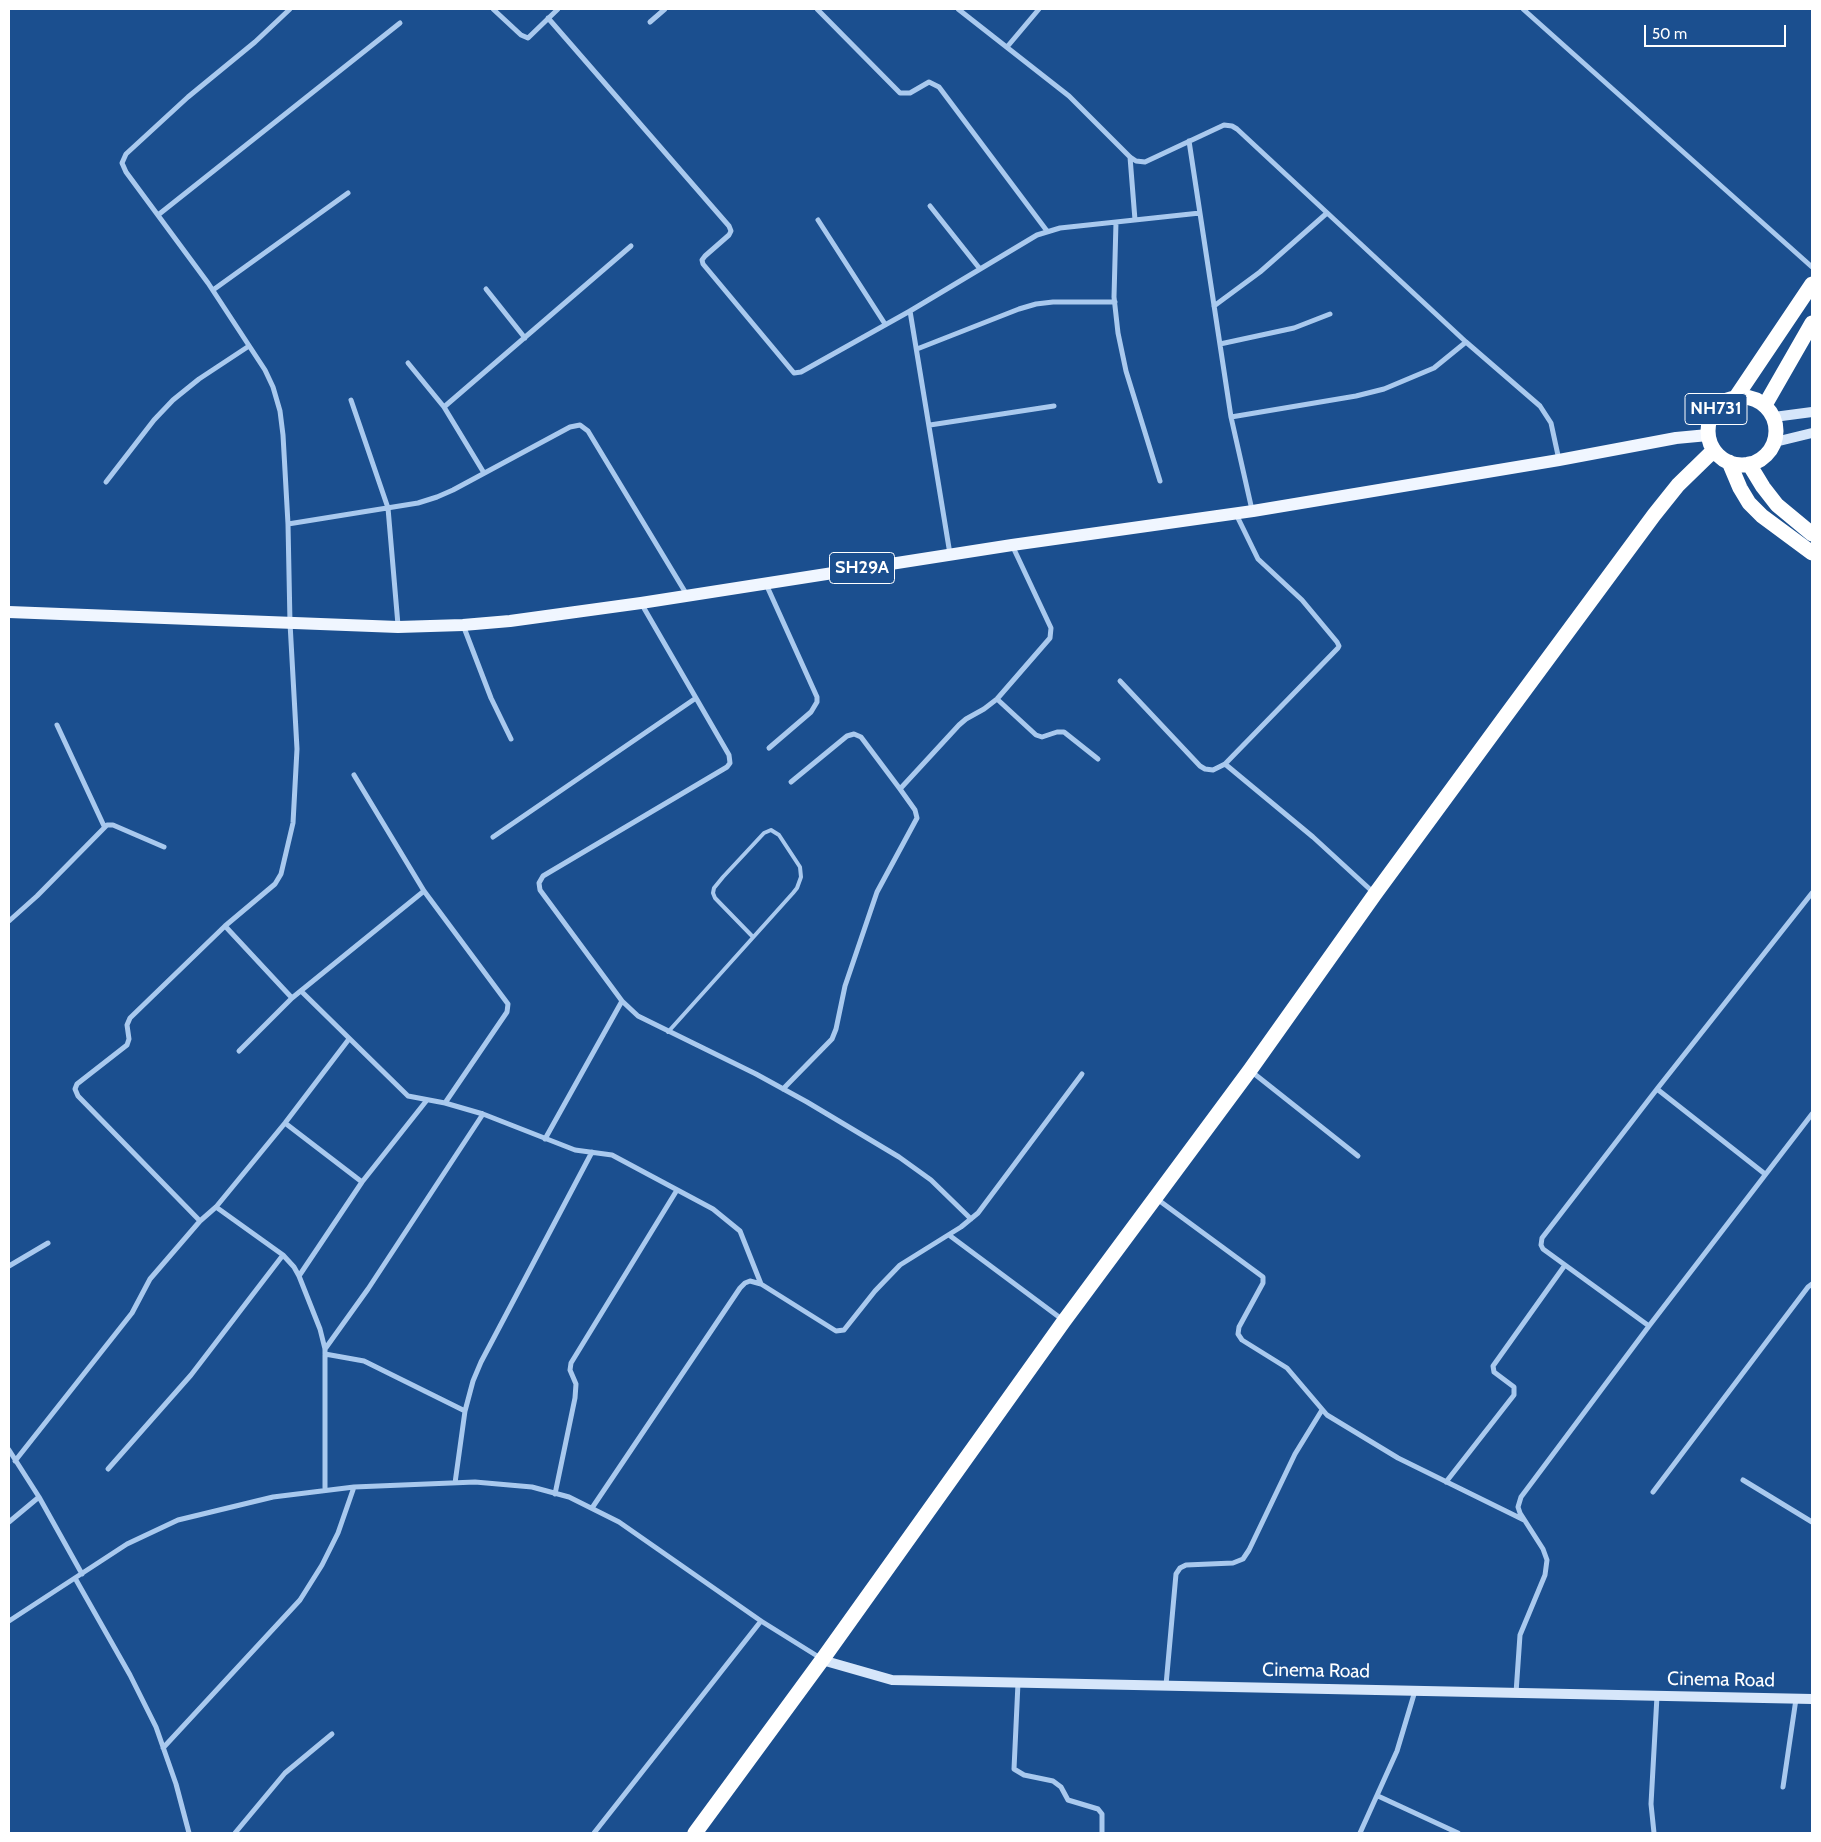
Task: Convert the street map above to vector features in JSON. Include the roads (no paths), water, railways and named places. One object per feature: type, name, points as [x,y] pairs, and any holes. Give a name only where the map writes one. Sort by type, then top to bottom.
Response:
[{"type":"highway","name":"NH731","points":[[1736,397],[1812,284]]},
{"type":"highway","name":"NH731","points":[[1770,411],[1812,323]]},
{"type":"highway","name":"NH731","points":[[1775,442],[1777,429],[1770,411],[1751,398],[1736,397],[1726,400],[1718,407],[1710,420],[1708,435],[1714,450],[1729,462],[1740,488],[1749,503],[1762,516],[1812,553]]},
{"type":"highway","points":[[1729,462],[1739,465],[1760,460],[1770,452],[1775,442]]},
{"type":"highway","points":[[695,1833],[822,1660],[1154,1197],[1250,1070],[1375,894],[1654,515],[1678,485],[1714,450]]},
{"type":"highway","points":[[1749,464],[1777,505],[1812,534]]},
{"type":"main road","name":"SH29A","points":[[9,612],[398,627],[510,621],[641,603],[950,554],[1253,512],[1559,460],[1676,438],[1708,435]]},
{"type":"street","points":[[200,1221],[78,1096],[75,1089],[80,1082],[127,1045],[129,1039],[127,1025],[130,1018],[225,926],[275,884],[281,874],[294,811],[297,749],[283,435],[280,411],[269,379],[213,290],[126,172],[122,163],[123,159],[188,97],[255,42],[290,9]]},
{"type":"street","points":[[493,9],[526,38],[530,37],[558,9]]},
{"type":"street","points":[[650,22],[665,9]]},
{"type":"street","points":[[817,9],[900,93],[910,93],[929,82],[939,87],[1047,231]]},
{"type":"street","points":[[958,9],[1070,96],[1130,157],[1139,162],[1146,162],[1218,127],[1224,125],[1237,129],[1466,342],[1544,410],[1551,423],[1559,460]]},
{"type":"street","points":[[1007,47],[1039,9]]},
{"type":"street","points":[[1523,9],[1531,11],[1812,267]]},
{"type":"street","points":[[548,18],[728,226],[729,235],[704,256],[703,264],[789,370],[794,373],[801,372],[910,311],[1030,238],[1047,231],[1200,213]]},
{"type":"street","points":[[158,215],[400,23]]},
{"type":"street","points":[[1189,141],[1231,417],[1253,512]]},
{"type":"street","points":[[1130,157],[1136,220]]},
{"type":"street","points":[[213,290],[348,193]]},
{"type":"street","points":[[930,206],[980,268]]},
{"type":"street","points":[[1214,306],[1260,272],[1327,213]]},
{"type":"street","points":[[818,220],[886,324]]},
{"type":"street","points":[[1116,222],[1114,302],[1118,334],[1126,371],[1160,481]]},
{"type":"street","points":[[444,407],[631,246]]},
{"type":"street","points":[[486,289],[525,338]]},
{"type":"street","points":[[917,349],[1036,304],[1053,302],[1114,302]]},
{"type":"street","points":[[910,311],[950,554]]},
{"type":"street","points":[[1220,344],[1294,328],[1330,314]]},
{"type":"street","points":[[1231,417],[1356,396],[1384,389],[1434,368],[1466,342]]},
{"type":"street","points":[[106,482],[154,420],[174,400],[199,379],[249,346]]},
{"type":"street","points":[[408,362],[444,407],[484,473]]},
{"type":"street","points":[[351,400],[388,508],[398,627]]},
{"type":"street","points":[[930,426],[1054,406]]},
{"type":"street","points":[[1770,411],[1812,412]]},
{"type":"street","points":[[288,524],[418,503],[437,497],[576,424],[588,431],[687,595]]},
{"type":"street","points":[[1775,442],[1812,433]]},
{"type":"street","points":[[1120,681],[1200,766],[1213,770],[1225,764],[1339,646],[1302,600],[1258,560],[1236,514]]},
{"type":"street","points":[[900,789],[959,725],[966,719],[984,710],[997,699],[1051,635],[1051,628],[1012,545]]},
{"type":"street","points":[[765,584],[817,697],[817,702],[811,712],[769,748]]},
{"type":"street","points":[[641,603],[731,760],[729,765],[543,876],[539,883],[540,890],[622,1001],[638,1016],[783,1089],[914,1167],[931,1180],[971,1219]]},
{"type":"street","points":[[463,625],[491,698],[511,739]]},
{"type":"street","points":[[492,837],[696,698]]},
{"type":"street","points":[[997,699],[1036,735],[1042,737],[1057,732],[1064,732],[1098,758]]},
{"type":"street","points":[[57,725],[104,826]]},
{"type":"street","points":[[783,1089],[830,1043],[835,1035],[845,986],[875,898],[888,870],[917,818],[915,810],[861,737],[854,734],[847,736],[791,782]]},
{"type":"street","points":[[1225,764],[1313,837],[1375,894]]},
{"type":"street","points":[[354,775],[424,891],[508,1004],[507,1012],[445,1104]]},
{"type":"street","points":[[9,921],[37,896],[104,826],[113,825],[164,847]]},
{"type":"street","points":[[239,1050],[292,998],[424,891]]},
{"type":"street","points":[[1649,1326],[1543,1248],[1541,1245],[1542,1238],[1812,892]]},
{"type":"street","points":[[225,926],[292,998]]},
{"type":"street","points":[[301,991],[402,1092],[413,1098],[483,1114],[575,1150],[605,1154],[624,1160],[713,1209],[740,1231],[761,1284]]},
{"type":"street","points":[[545,1139],[622,1001]]},
{"type":"street","points":[[15,1461],[132,1313],[150,1279],[200,1221],[216,1207],[285,1124],[349,1039]]},
{"type":"street","points":[[1250,1070],[1358,1156]]},
{"type":"street","points":[[592,1508],[740,1288],[750,1280],[761,1284],[831,1328],[842,1331],[875,1291],[900,1265],[971,1219],[984,1205],[1082,1074]]},
{"type":"street","points":[[1657,1089],[1766,1174]]},
{"type":"street","points":[[299,1276],[362,1182],[427,1100]]},
{"type":"street","points":[[325,1352],[483,1114]]},
{"type":"street","points":[[1516,1693],[1520,1635],[1547,1567],[1546,1555],[1518,1507],[1521,1497],[1649,1326],[1812,1114]]},
{"type":"street","points":[[285,1124],[362,1182]]},
{"type":"street","points":[[455,1483],[468,1394],[481,1362],[592,1152]]},
{"type":"street","points":[[555,1494],[576,1389],[570,1370],[571,1363],[677,1190]]},
{"type":"street","points":[[1154,1197],[1263,1277],[1263,1283],[1239,1327],[1238,1334],[1242,1340],[1288,1368],[1322,1410],[1335,1421],[1398,1458],[1524,1520]]},
{"type":"street","points":[[216,1207],[283,1256],[294,1267],[316,1319],[325,1352],[325,1490]]},
{"type":"street","points":[[948,1235],[1064,1321]]},
{"type":"street","points":[[9,1266],[48,1243]]},
{"type":"street","points":[[108,1469],[190,1375],[283,1256]]},
{"type":"street","points":[[1446,1482],[1514,1395],[1514,1387],[1494,1372],[1492,1366],[1566,1265]]},
{"type":"street","points":[[1653,1492],[1812,1284]]},
{"type":"street","points":[[325,1352],[364,1361],[465,1411]]},
{"type":"street","points":[[1166,1685],[1176,1574],[1180,1568],[1186,1565],[1233,1563],[1243,1559],[1295,1454],[1322,1410]]},
{"type":"street","points":[[9,1450],[39,1497],[82,1574]]},
{"type":"street","points":[[1743,1480],[1812,1522]]},
{"type":"street","points":[[9,1621],[127,1544],[178,1520],[273,1496],[354,1487],[475,1482],[532,1487],[569,1497],[592,1508],[619,1522],[761,1621],[822,1660]]},
{"type":"street","points":[[163,1748],[300,1600],[322,1565],[338,1534],[354,1487]]},
{"type":"street","points":[[9,1522],[39,1497]]},
{"type":"street","points":[[75,1578],[130,1675],[156,1727],[176,1784],[189,1833]]},
{"type":"street","points":[[594,1833],[761,1621]]},
{"type":"street","name":"Cinema Road","points":[[822,1660],[892,1680],[1812,1699]]},
{"type":"street","points":[[1018,1682],[1014,1769],[1024,1774],[1053,1781],[1061,1787],[1068,1800],[1098,1809],[1102,1814],[1102,1833]]},
{"type":"street","points":[[1360,1833],[1397,1751],[1415,1690]]},
{"type":"street","points":[[1654,1833],[1651,1804],[1657,1696]]},
{"type":"street","points":[[1784,1787],[1796,1699]]},
{"type":"street","points":[[235,1833],[285,1774],[332,1734]]},
{"type":"street","points":[[1378,1796],[1458,1833]]},
{"type":"lane","points":[[668,1032],[793,893],[800,883],[800,867],[779,835],[771,830],[764,833],[723,877],[714,888],[713,893],[715,898],[753,937]]}]
